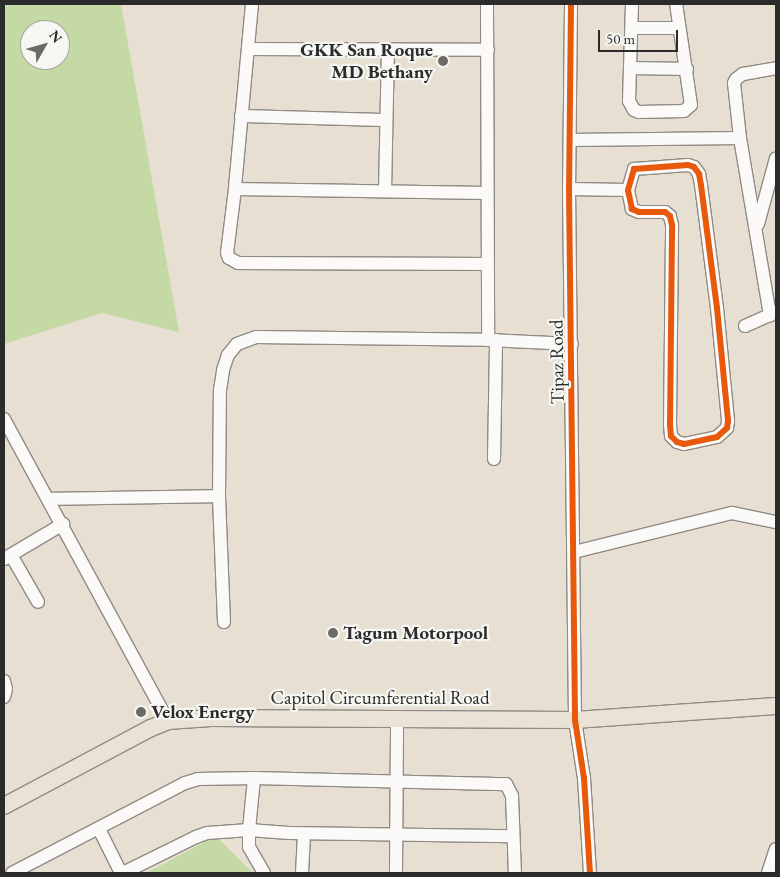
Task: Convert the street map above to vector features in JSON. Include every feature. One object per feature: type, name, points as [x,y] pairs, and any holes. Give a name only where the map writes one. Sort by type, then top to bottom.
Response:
[{"type":"main road","name":"Capitol Circumferential Road","points":[[4,806],[151,728],[168,721],[211,718],[575,720],[776,706]]},
{"type":"street","points":[[252,4],[228,253],[233,262],[486,264]]},
{"type":"street","points":[[487,4],[486,264],[492,340],[494,459]]},
{"type":"street","name":"Tipaz Road","points":[[571,4],[569,189],[575,720],[584,778],[590,873]]},
{"type":"street","points":[[632,4],[629,101],[634,110],[639,112],[688,109],[692,100],[678,28],[676,4]]},
{"type":"street","points":[[632,28],[678,28]]},
{"type":"street","points":[[249,49],[488,50]]},
{"type":"street","points":[[385,191],[385,120],[388,51]]},
{"type":"street","points":[[631,68],[686,69]]},
{"type":"street","points":[[744,326],[773,314],[740,138],[734,83],[743,74],[776,68]]},
{"type":"street","points":[[241,116],[385,120]]},
{"type":"street","points":[[570,140],[740,138]]},
{"type":"street","points":[[757,229],[776,158]]},
{"type":"street","points":[[688,165],[699,174],[717,308],[728,421],[727,428],[717,437],[684,444],[677,442],[671,436],[672,225],[670,216],[665,212],[639,212],[632,209],[628,190],[631,174],[638,168],[688,165]]},
{"type":"street","points":[[235,189],[486,194]]},
{"type":"street","points":[[569,189],[628,190]]},
{"type":"street","points":[[224,622],[219,496],[220,390],[223,370],[228,355],[237,344],[256,337],[492,340],[572,344]]},
{"type":"street","points":[[4,419],[63,524],[168,721]]},
{"type":"street","points":[[49,499],[219,496]]},
{"type":"street","points":[[574,552],[732,513],[776,522]]},
{"type":"street","points":[[38,602],[7,557],[63,524]]},
{"type":"street","points":[[4,681],[6,690],[4,697]]},
{"type":"street","points":[[396,873],[397,718]]},
{"type":"street","points":[[254,778],[249,847],[264,873]]},
{"type":"street","points":[[12,873],[185,783],[198,779],[254,778],[506,784],[512,796],[515,873]]},
{"type":"street","points":[[99,829],[122,873],[196,837],[212,832],[249,830],[304,834],[513,836]]},
{"type":"street","points":[[302,873],[304,834]]},
{"type":"street","points":[[768,873],[776,849]]},
{"type":"green space","points":[[4,4],[121,4],[179,332],[102,313],[4,344]]},
{"type":"green space","points":[[216,836],[253,873],[146,873]]},
{"type":"cycle path","points":[[571,4],[569,189],[575,720],[584,778],[590,873]]},
{"type":"cycle path","points":[[688,165],[694,167],[699,174],[701,185],[717,308],[728,421],[727,428],[717,437],[684,444],[677,442],[671,436],[670,425],[672,225],[670,216],[665,212],[639,212],[632,209],[628,190],[634,169],[688,165]]},
{"type":"place","name":"GKK San Roque MD Bethany","points":[[443,61]]},
{"type":"place","name":"Tagum Motorpool","points":[[333,633]]},
{"type":"place","name":"Velox Energy","points":[[141,712]]}]
